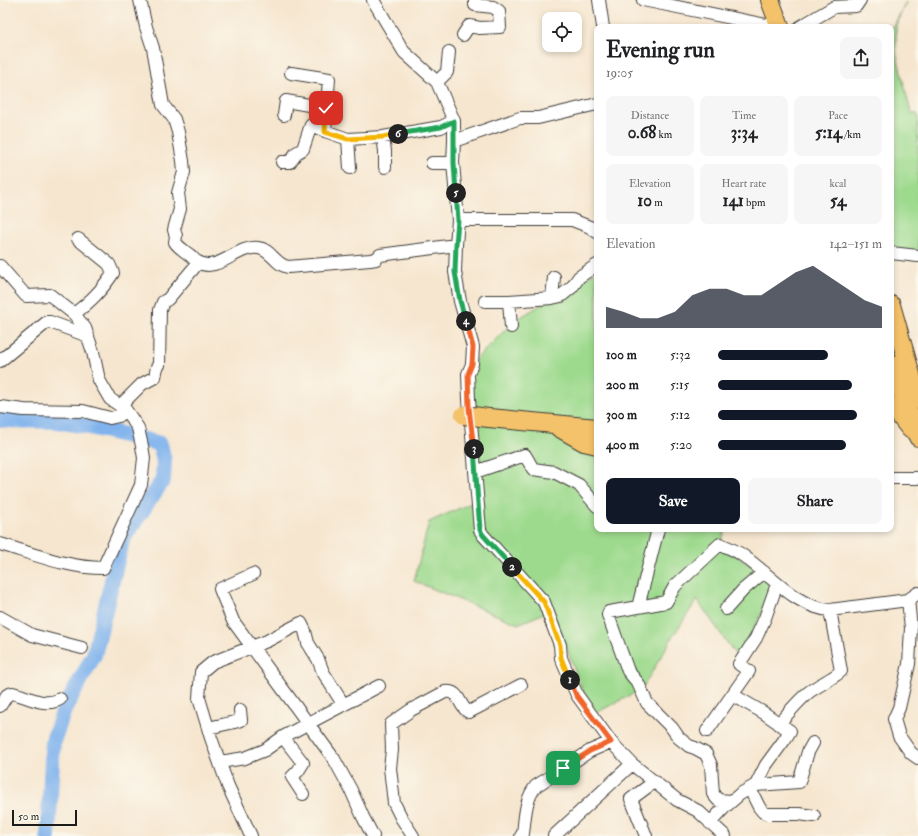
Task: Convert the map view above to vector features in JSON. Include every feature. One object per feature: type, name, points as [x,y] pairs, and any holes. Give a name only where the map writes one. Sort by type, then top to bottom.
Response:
[{"type":"highway","points":[[762,0],[773,24]]},
{"type":"highway","points":[[770,0],[774,24]]},
{"type":"highway","points":[[781,0],[789,24]]},
{"type":"highway","points":[[894,315],[918,399]]},
{"type":"highway","points":[[894,372],[918,437]]},
{"type":"highway","points":[[894,409],[903,420],[918,444]]},
{"type":"highway","points":[[464,415],[594,428]]},
{"type":"highway","points":[[554,425],[594,434]]},
{"type":"highway","points":[[554,425],[584,442],[594,444]]},
{"type":"street","points":[[140,0],[146,27],[153,48],[163,104],[174,119],[178,132],[183,162],[184,172],[178,193],[180,209],[174,226],[176,236],[175,242],[198,263],[211,265],[216,264],[228,257],[257,247],[264,249],[283,267],[288,267],[370,260],[376,259],[380,255],[456,245]]},
{"type":"street","points":[[373,0],[404,52],[437,82],[454,121],[454,163],[458,220],[455,272],[460,301],[473,347],[472,364],[468,374],[469,408],[476,472],[480,530],[544,602],[560,645],[561,658],[576,695],[611,742],[632,764],[677,800],[698,811],[725,836]]},
{"type":"street","points":[[463,35],[469,26],[484,33],[500,27],[499,11],[493,7],[475,4],[475,0]]},
{"type":"street","points":[[599,0],[603,24]]},
{"type":"street","points":[[643,0],[759,24]]},
{"type":"street","points":[[805,24],[834,7],[856,6],[860,0]]},
{"type":"street","points":[[437,82],[447,72],[449,52]]},
{"type":"street","points":[[291,73],[329,79],[325,132]]},
{"type":"street","points":[[284,115],[286,101],[326,108]]},
{"type":"street","points":[[454,141],[520,118],[538,118],[594,105]]},
{"type":"street","points":[[282,162],[290,162],[296,153],[303,149],[311,125],[325,132],[348,139],[383,137],[441,127],[454,121]]},
{"type":"street","points":[[383,137],[385,167]]},
{"type":"street","points":[[348,139],[350,168]]},
{"type":"street","points":[[432,163],[454,163]]},
{"type":"street","points":[[458,220],[572,220],[594,230]]},
{"type":"street","points":[[74,314],[92,300],[103,288],[113,273],[109,264],[78,239]]},
{"type":"street","points":[[894,253],[918,256]]},
{"type":"street","points":[[0,407],[24,410],[83,411],[110,418],[119,416],[123,407],[142,384],[155,377],[157,367],[159,365],[160,310],[163,302],[173,293],[198,263]]},
{"type":"street","points":[[0,266],[26,296],[50,295],[74,314],[85,328],[97,367],[98,380],[110,399],[123,407],[138,428],[144,458],[141,485],[103,568],[87,568],[61,563],[0,544]]},
{"type":"street","points":[[485,301],[509,301],[561,296],[572,288],[579,277],[594,267]]},
{"type":"street","points":[[552,298],[554,277]]},
{"type":"street","points":[[509,301],[511,327]]},
{"type":"street","points":[[0,362],[47,322],[88,336]]},
{"type":"street","points":[[476,472],[525,455],[533,469],[554,472],[580,485],[594,502]]},
{"type":"street","points":[[894,478],[918,478]]},
{"type":"street","points":[[638,607],[657,532]]},
{"type":"street","points":[[732,801],[718,800],[713,794],[711,765],[706,754],[689,746],[679,738],[672,728],[647,704],[638,683],[628,671],[608,615],[609,612],[666,602],[675,586],[720,544],[741,554],[777,584],[820,609],[830,610],[913,596],[909,664],[902,694],[894,718],[899,736],[911,753],[918,758]]},
{"type":"street","points":[[726,609],[743,590],[764,572]]},
{"type":"street","points":[[253,574],[220,589],[233,621],[334,759],[351,790],[372,836]]},
{"type":"street","points":[[707,731],[749,671],[739,664],[756,638],[777,584]]},
{"type":"street","points":[[779,724],[789,711],[809,692],[823,682],[839,674],[841,671],[830,610]]},
{"type":"street","points":[[0,617],[32,635],[82,648]]},
{"type":"street","points":[[251,836],[228,786],[208,728],[199,698],[201,672],[213,662],[267,641],[301,622],[308,643],[318,659],[323,672],[343,704]]},
{"type":"street","points":[[413,836],[394,803],[390,768],[392,750],[391,724],[411,710],[445,692],[451,691],[455,694],[465,710],[469,712],[521,685]]},
{"type":"street","points":[[220,762],[245,758],[265,750],[283,737],[379,686]]},
{"type":"street","points":[[0,706],[7,695],[12,693],[46,703],[55,703],[60,699]]},
{"type":"street","points":[[733,694],[790,731],[766,765],[753,787],[759,807],[763,812],[768,814],[799,814],[814,816]]},
{"type":"street","points":[[208,728],[241,720],[240,710]]},
{"type":"street","points":[[283,737],[303,763],[292,777],[303,794]]},
{"type":"street","points":[[523,835],[527,800],[530,792],[536,786],[590,751],[611,742]]},
{"type":"street","points":[[710,823],[740,794],[753,787],[799,782],[808,752],[813,743]]},
{"type":"street","points":[[554,836],[632,764]]},
{"type":"street","points":[[646,836],[631,799],[654,782]]},
{"type":"green space","points":[[906,2],[896,25],[896,52],[911,113],[918,114],[918,253],[894,249],[894,25]]},
{"type":"green space","points":[[594,273],[594,532],[725,532],[720,544],[777,584],[738,658],[697,600],[673,636],[642,689],[592,715],[552,610],[518,624],[414,581],[429,522],[480,499],[467,368],[514,321]]},
{"type":"waterway","points":[[0,419],[16,421],[48,420],[64,422],[100,429],[160,444],[164,461],[163,480],[122,540],[94,655],[64,710],[53,741],[48,836]]},
{"type":"route","points":[[326,108],[325,132],[348,139],[383,137],[441,127],[454,121],[454,163],[458,220],[455,272],[460,301],[473,347],[472,364],[468,374],[469,408],[475,457],[480,530],[544,602],[560,645],[561,658],[576,695],[611,742],[590,751],[563,768]]}]
